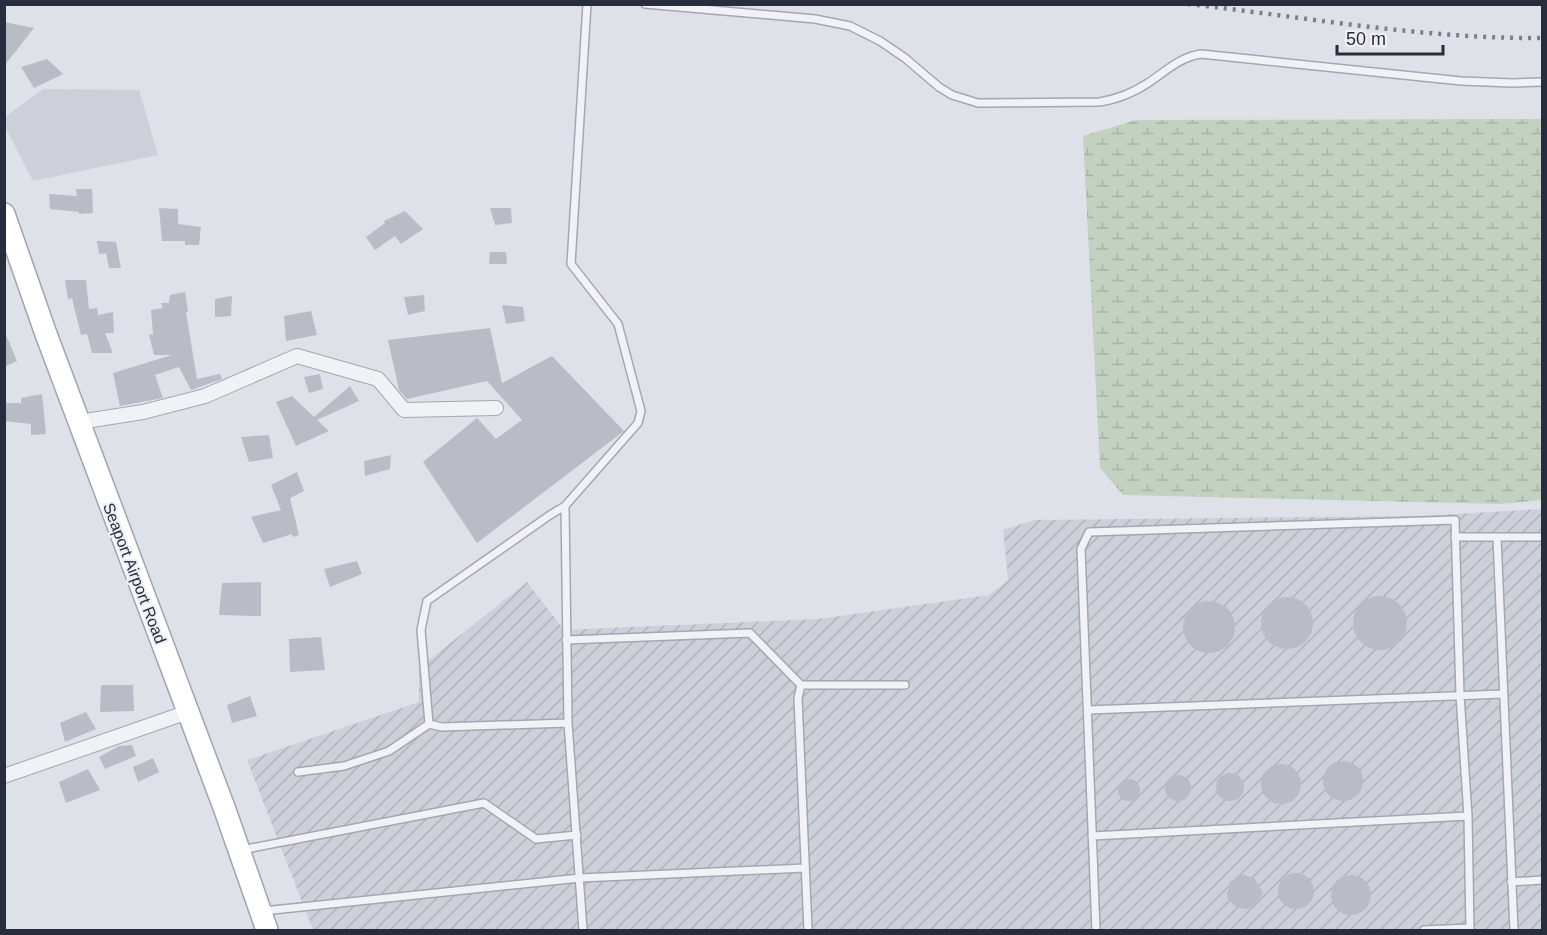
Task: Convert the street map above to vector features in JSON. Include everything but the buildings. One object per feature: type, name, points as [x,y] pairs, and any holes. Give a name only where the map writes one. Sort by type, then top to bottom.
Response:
[{"type":"main road","name":"Seaport Airport Road","points":[[4,214],[264,921]]},
{"type":"street","points":[[79,422],[143,412],[205,396],[297,356],[378,379],[404,410],[495,408]]},
{"type":"street","points":[[4,776],[188,712]]},
{"type":"lane","points":[[429,724],[421,630],[427,601],[550,515],[565,507],[638,423],[641,411],[618,324],[571,264],[586,4]]},
{"type":"lane","points":[[645,4],[790,16],[834,22],[863,32],[880,41],[905,58],[939,87],[962,100],[978,103],[1100,102],[1117,99],[1146,85],[1179,61],[1191,55],[1201,54],[1470,81],[1542,82]]},
{"type":"lane","points":[[565,507],[568,723],[583,930]]},
{"type":"lane","points":[[1096,930],[1081,549],[1089,532],[1455,520],[1460,695],[1468,816],[1470,929],[1424,930]]},
{"type":"lane","points":[[1455,537],[1542,537]]},
{"type":"lane","points":[[1497,538],[1514,930]]},
{"type":"lane","points":[[566,640],[750,633],[801,685],[905,685]]},
{"type":"lane","points":[[801,685],[798,698],[808,930]]},
{"type":"lane","points":[[1088,710],[1503,694]]},
{"type":"lane","points":[[298,772],[344,766],[390,751],[429,724],[442,727],[568,723]]},
{"type":"lane","points":[[239,850],[484,803],[536,839],[577,835]]},
{"type":"lane","points":[[1092,836],[1468,816]]},
{"type":"lane","points":[[264,921],[580,878],[805,868]]},
{"type":"lane","points":[[1511,882],[1542,880]]},
{"type":"shaded area","points":[[43,89],[139,90],[158,155],[33,181],[5,126],[5,117]]},
{"type":"shaded area","points":[[1542,509],[1542,930],[313,930],[247,760],[419,702],[419,668],[527,582],[564,630],[819,619],[989,595],[1008,580],[1003,530],[1034,520],[1418,516]]},
{"type":"green space","points":[[1542,119],[1542,500],[1501,504],[1123,495],[1100,468],[1083,136],[1136,120]]},
{"type":"railway","points":[[1188,4],[1409,31],[1542,38]]}]
